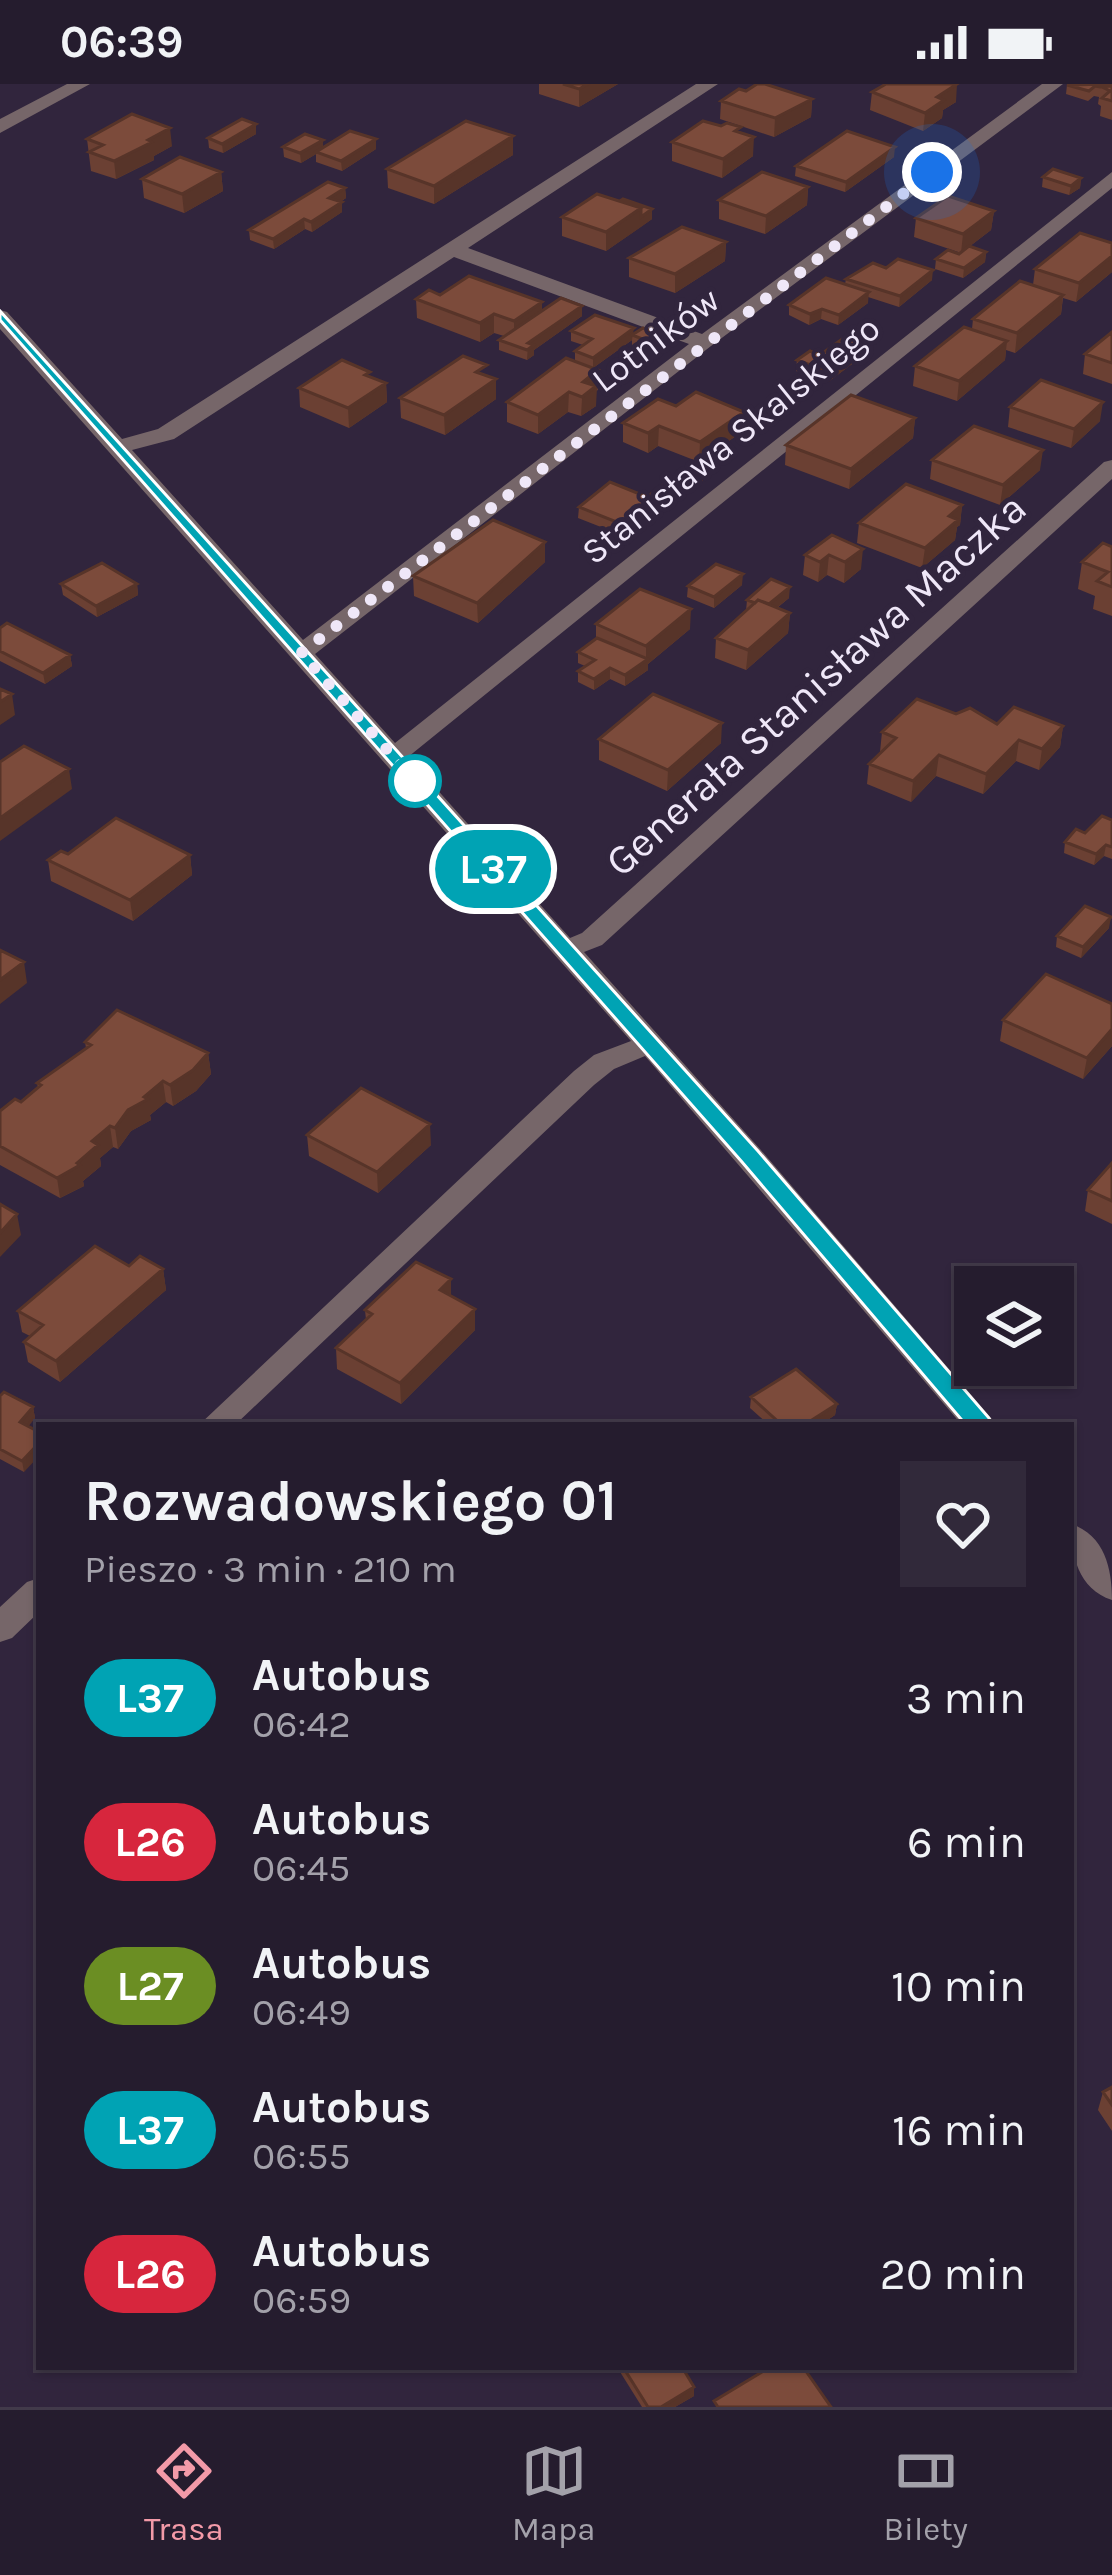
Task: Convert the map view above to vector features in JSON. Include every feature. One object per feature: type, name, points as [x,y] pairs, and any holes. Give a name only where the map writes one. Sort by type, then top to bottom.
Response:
[{"type":"street","points":[[0,127],[80,84]]},
{"type":"street","points":[[118,447],[166,434],[709,84]]},
{"type":"street","name":"Lotników","points":[[301,653],[704,342],[1054,84]]},
{"type":"street","name":"Stanisława Skalskiego","points":[[394,757],[1112,178]]},
{"type":"street","points":[[454,250],[704,342]]},
{"type":"street","points":[[0,316],[649,1044],[978,1422]]},
{"type":"street","name":"Generała Stanisława Maczka","points":[[565,950],[592,939],[1112,466]]},
{"type":"street","points":[[218,1422],[584,1078],[604,1062],[649,1044]]},
{"type":"street","points":[[1074,1541],[1112,1587]]},
{"type":"street","points":[[0,1628],[36,1594]]},
{"type":"building","points":[[757,84],[812,99],[775,118],[721,101]]},
{"type":"building","points":[[886,84],[957,84],[937,97],[944,100],[925,113],[872,92]]},
{"type":"building","points":[[1112,84],[1089,91],[1067,85]]},
{"type":"building","points":[[1100,86],[1112,86],[1112,101],[1102,98],[1110,91]]},
{"type":"building","points":[[132,114],[170,128],[114,161],[89,152],[103,145],[87,139]]},
{"type":"building","points":[[242,119],[256,124],[222,144],[208,138]]},
{"type":"building","points":[[466,121],[513,136],[434,186],[387,169]]},
{"type":"building","points":[[703,121],[741,127],[735,131],[754,137],[723,159],[672,142]]},
{"type":"building","points":[[350,131],[376,139],[341,161],[316,152]]},
{"type":"building","points":[[847,131],[895,147],[846,182],[796,166]]},
{"type":"building","points":[[305,134],[323,140],[300,153],[283,147]]},
{"type":"building","points":[[180,157],[221,172],[182,194],[142,179]]},
{"type":"building","points":[[1053,169],[1081,178],[1071,186],[1043,177]]},
{"type":"building","points":[[762,172],[808,187],[766,216],[719,200]]},
{"type":"building","points":[[328,182],[345,188],[329,198],[342,202],[311,222],[304,219],[273,239],[249,230]]},
{"type":"building","points":[[597,194],[641,208],[606,232],[562,217]]},
{"type":"building","points":[[948,196],[994,211],[963,234],[916,218]]},
{"type":"building","points":[[620,201],[652,209],[641,217],[641,208]]},
{"type":"building","points":[[682,227],[726,242],[675,274],[629,258]]},
{"type":"building","points":[[1080,233],[1112,243],[1112,256],[1079,283],[1035,269]]},
{"type":"building","points":[[969,246],[986,252],[964,268],[936,259],[948,250],[959,254]]},
{"type":"building","points":[[898,259],[933,270],[900,296],[846,279],[873,263],[886,268]]},
{"type":"building","points":[[469,276],[542,302],[514,321],[494,314],[480,323],[416,299],[429,290],[440,295]]},
{"type":"building","points":[[826,278],[869,292],[839,315],[822,309],[810,314],[789,305]]},
{"type":"building","points":[[1020,281],[1063,295],[1017,333],[973,319]]},
{"type":"building","points":[[561,298],[582,306],[528,343],[534,345],[527,350],[499,340]]},
{"type":"building","points":[[595,315],[634,328],[593,358],[575,351],[592,339],[571,331]]},
{"type":"building","points":[[964,327],[1007,341],[959,381],[915,366]]},
{"type":"building","points":[[643,328],[666,337],[655,344],[632,335]]},
{"type":"building","points":[[1112,332],[1112,363],[1085,354]]},
{"type":"building","points":[[848,335],[869,342],[829,372],[797,360],[810,351],[820,355]]},
{"type":"building","points":[[463,356],[487,365],[476,372],[496,379],[444,415],[400,398]]},
{"type":"building","points":[[566,358],[598,370],[583,382],[596,386],[582,397],[569,392],[538,415],[507,402]]},
{"type":"building","points":[[342,360],[386,383],[348,408],[299,388]]},
{"type":"building","points":[[1041,380],[1103,402],[1074,429],[1010,407]]},
{"type":"building","points":[[696,392],[744,412],[700,442],[659,426],[648,433],[623,423],[658,399],[676,406]]},
{"type":"building","points":[[851,395],[915,418],[851,469],[786,445]]},
{"type":"building","points":[[974,426],[1043,450],[1003,485],[932,460]]},
{"type":"building","points":[[692,464],[705,469],[629,527],[579,507],[610,482],[647,497]]},
{"type":"building","points":[[906,484],[962,505],[949,516],[958,520],[925,548],[859,523]]},
{"type":"building","points":[[493,520],[545,542],[477,603],[413,576]]},
{"type":"building","points":[[832,535],[863,549],[845,562],[829,555],[820,562],[805,555]]},
{"type":"building","points":[[1103,543],[1112,547],[1112,587],[1097,581],[1108,572],[1082,562]]},
{"type":"building","points":[[102,563],[137,584],[96,606],[61,584]]},
{"type":"building","points":[[716,564],[743,574],[714,597],[688,586]]},
{"type":"building","points":[[771,579],[790,587],[769,604],[747,600]]},
{"type":"building","points":[[640,589],[691,609],[646,646],[596,624]]},
{"type":"building","points":[[758,600],[790,613],[748,650],[716,638]]},
{"type":"building","points":[[7,623],[70,655],[43,673],[0,651],[0,628]]},
{"type":"building","points":[[597,638],[648,659],[625,675],[610,668],[594,679],[578,671],[595,660],[578,652]]},
{"type":"building","points":[[653,694],[722,723],[668,770],[599,739]]},
{"type":"building","points":[[917,699],[956,714],[970,708],[997,724],[1014,707],[1063,726],[1042,749],[1019,740],[986,774],[939,755],[913,781],[869,764],[896,738],[882,732]]},
{"type":"building","points":[[24,746],[69,769],[0,818],[0,762]]},
{"type":"building","points":[[1102,816],[1112,820],[1112,847],[1106,845],[1096,854],[1065,842],[1076,829],[1085,833]]},
{"type":"building","points":[[116,818],[190,855],[130,900],[48,860],[61,851],[68,854]]},
{"type":"building","points":[[1085,906],[1111,917],[1083,947],[1057,936]]},
{"type":"building","points":[[0,950],[24,962],[0,980]]},
{"type":"building","points":[[1046,974],[1112,1004],[1112,1029],[1087,1058],[1003,1020]]},
{"type":"building","points":[[117,1010],[208,1053],[170,1085],[163,1081],[144,1097],[148,1099],[128,1110],[115,1128],[110,1126],[92,1141],[98,1145],[77,1163],[80,1165],[57,1178],[0,1146],[0,1111],[15,1099],[21,1102],[41,1085],[37,1083],[91,1045],[85,1042]]},
{"type":"building","points":[[361,1088],[430,1124],[377,1172],[307,1135]]},
{"type":"building","points":[[1112,1163],[1112,1201],[1088,1190]]},
{"type":"building","points":[[0,1204],[17,1214],[0,1233]]},
{"type":"building","points":[[95,1246],[129,1266],[140,1256],[163,1269],[56,1361],[24,1342],[43,1325],[18,1311]]},
{"type":"building","points":[[416,1262],[451,1279],[440,1290],[475,1309],[400,1383],[336,1348],[372,1314],[365,1310]]},
{"type":"building","points":[[796,1369],[837,1404],[809,1422],[779,1422],[751,1397]]},
{"type":"building","points":[[4,1392],[33,1407],[20,1422],[36,1430],[36,1446],[22,1461],[0,1449],[0,1396]]},
{"type":"building","points":[[625,2370],[684,2370],[694,2387],[661,2407],[648,2407]]},
{"type":"building","points":[[765,2370],[805,2370],[831,2407],[718,2407],[714,2401]]},
{"type":"bus line","name":"L37","points":[[0,316],[750,1156],[979,1422]]},
{"type":"route","points":[[415,781],[301,653],[932,172]]}]
